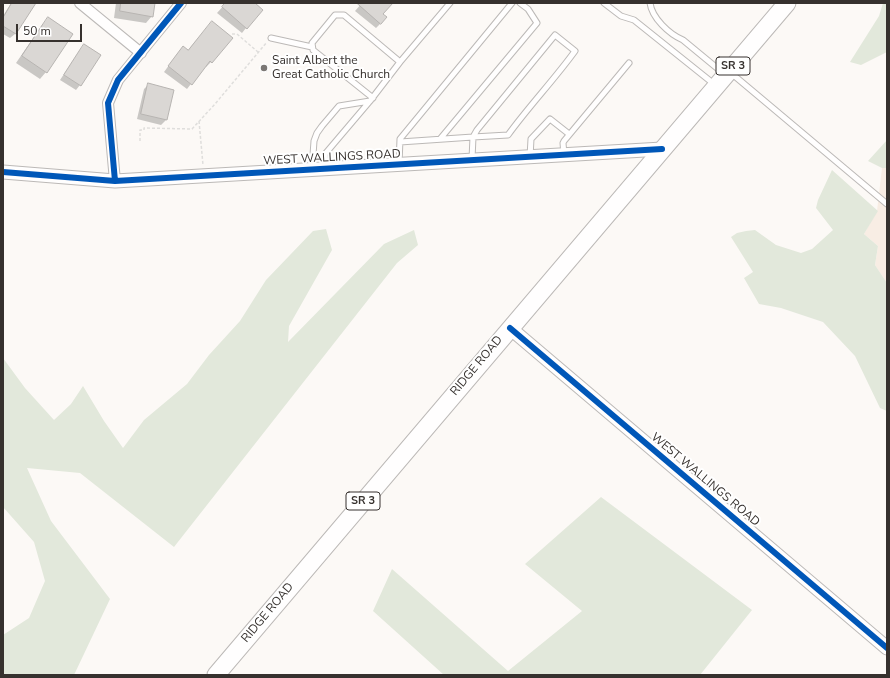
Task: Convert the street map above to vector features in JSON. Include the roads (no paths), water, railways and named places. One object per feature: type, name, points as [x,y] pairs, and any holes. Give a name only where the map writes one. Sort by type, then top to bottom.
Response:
[{"type":"main road","name":"RIDGE ROAD","points":[[216,675],[787,3]]},
{"type":"street","points":[[80,3],[141,53]]},
{"type":"street","points":[[115,181],[108,103],[118,80],[180,3]]},
{"type":"street","name":"WEST WALLINGS ROAD","points":[[3,172],[115,181],[662,149]]},
{"type":"street","name":"WEST WALLINGS ROAD","points":[[510,328],[887,648]]},
{"type":"lane","points":[[326,169],[326,154],[372,100],[400,62],[450,3]]},
{"type":"lane","points":[[399,165],[400,139],[512,3]]},
{"type":"lane","points":[[440,139],[537,23],[528,9],[520,3]]},
{"type":"lane","points":[[604,3],[620,16],[634,20],[723,77]]},
{"type":"lane","points":[[650,3],[653,14],[665,29],[683,40],[723,77],[887,204]]},
{"type":"lane","points":[[312,47],[312,43],[335,15],[344,15],[400,62]]},
{"type":"lane","points":[[400,142],[440,139],[473,137],[508,135],[520,118],[559,73],[575,51],[555,35],[473,137],[472,160]]},
{"type":"lane","points":[[271,38],[312,47],[313,50],[372,100]]},
{"type":"lane","points":[[564,155],[563,143],[569,134],[629,63]]},
{"type":"lane","points":[[312,170],[314,141],[317,133],[339,106],[372,100]]},
{"type":"lane","points":[[530,157],[531,139],[550,118],[569,134]]},
{"type":"place","name":"Saint Albert the Great Catholic Church","points":[[264,68]]}]
